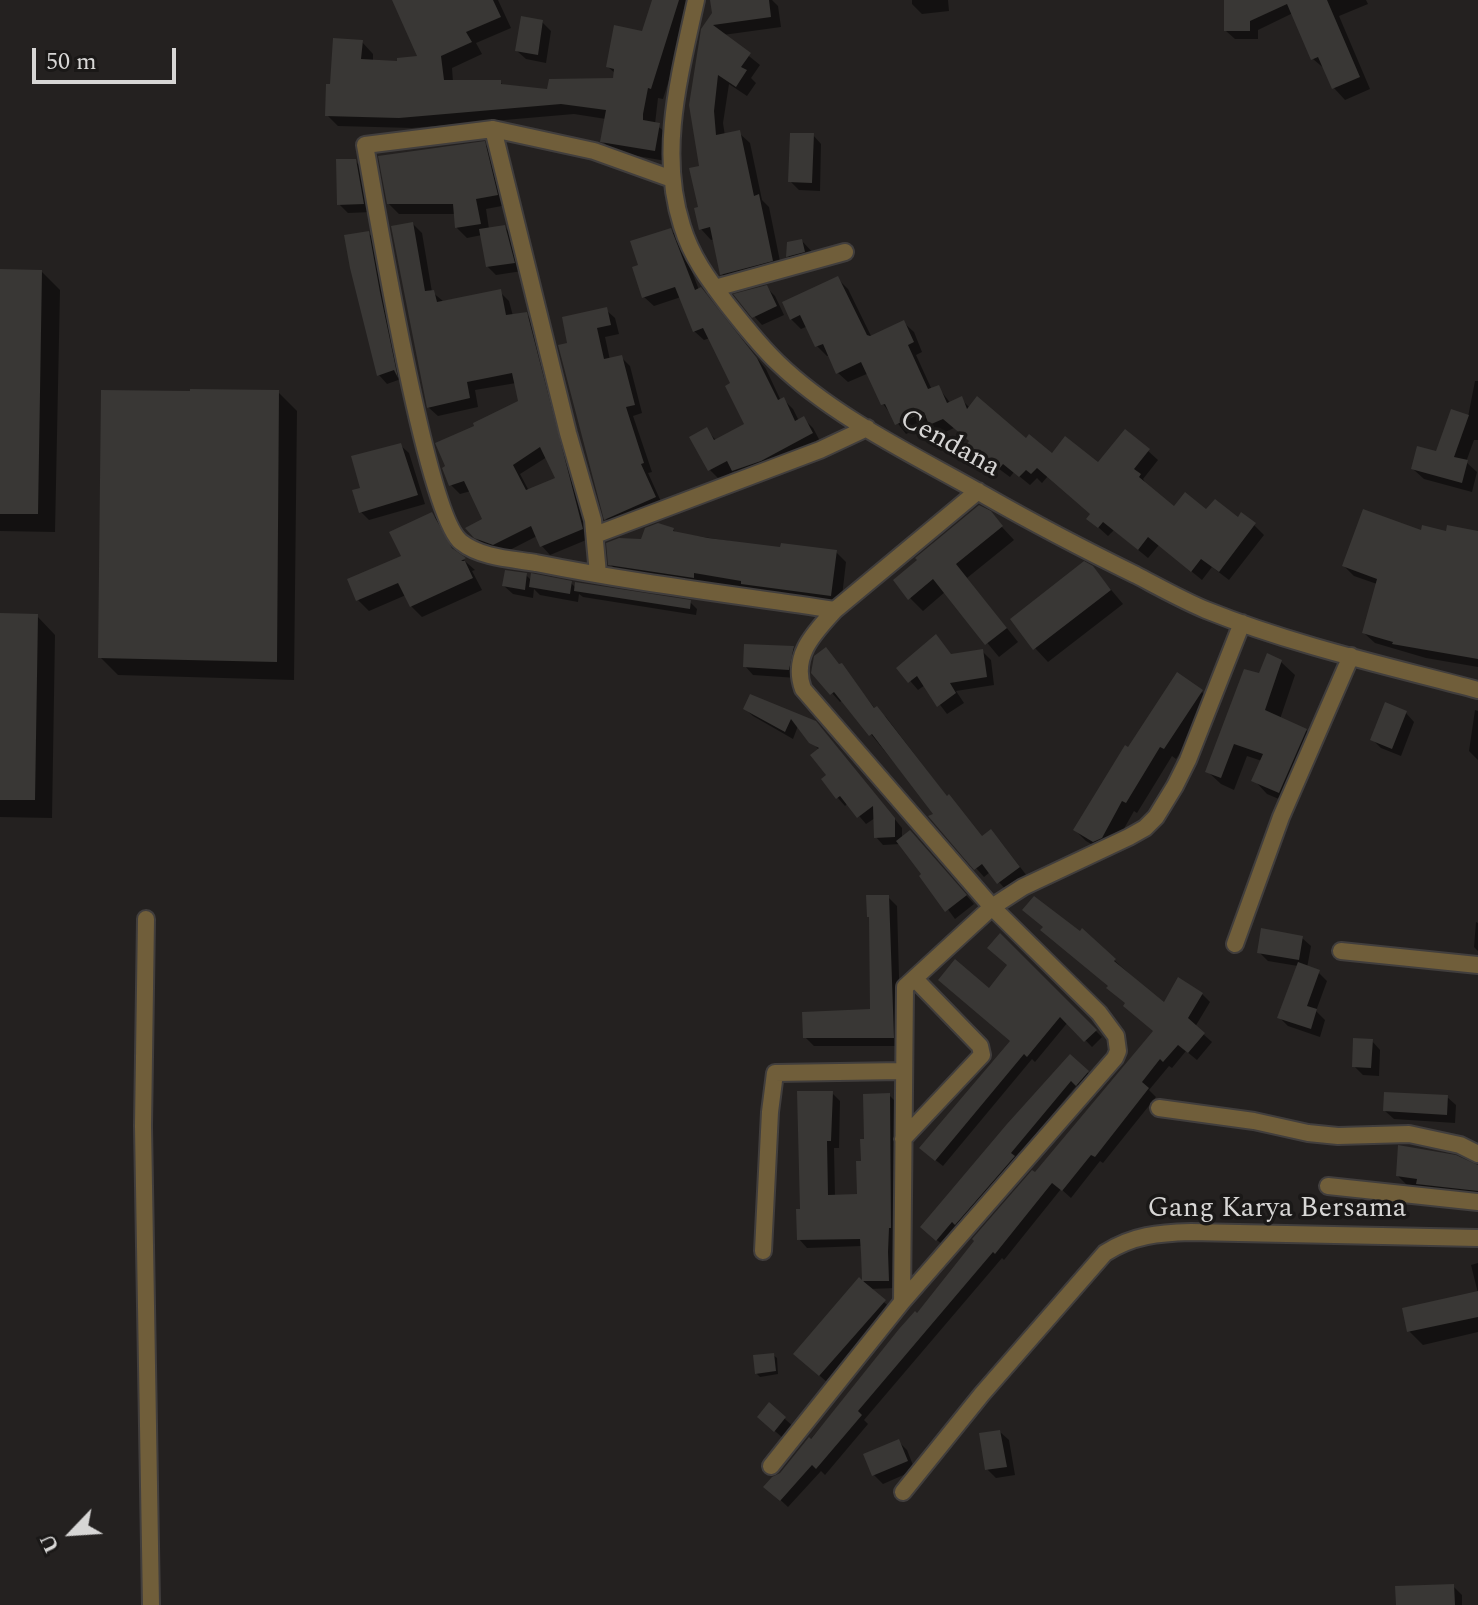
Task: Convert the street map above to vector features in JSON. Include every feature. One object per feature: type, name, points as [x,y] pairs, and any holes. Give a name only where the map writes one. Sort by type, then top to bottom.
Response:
[{"type":"street","name":"Cendana","points":[[696,0],[676,98],[671,142],[672,179],[678,210],[690,248],[715,288],[779,365],[867,428],[1048,532],[1203,609],[1351,656],[1477,687]]},
{"type":"street","points":[[493,129],[595,535],[598,574]]},
{"type":"street","points":[[672,179],[594,151],[493,129],[365,145],[395,313],[444,515],[460,542],[491,555],[835,610]]},
{"type":"street","points":[[715,288],[845,252]]},
{"type":"street","points":[[595,535],[820,450],[867,428]]},
{"type":"street","points":[[771,1466],[902,1302],[1118,1051],[1116,1036],[1099,1013],[992,907],[803,689],[799,680],[801,654],[835,610],[978,491]]},
{"type":"street","points":[[902,1302],[902,1071],[906,985],[992,907],[1023,887],[1129,837],[1156,817],[1188,760],[1242,623]]},
{"type":"street","points":[[1235,944],[1281,817],[1351,656]]},
{"type":"street","points":[[146,919],[143,1126],[151,1605]]},
{"type":"street","points":[[1341,951],[1478,965]]},
{"type":"street","points":[[903,1139],[982,1055],[980,1046],[915,979]]},
{"type":"street","points":[[763,1251],[775,1073],[902,1071]]},
{"type":"street","points":[[1159,1108],[1338,1136],[1409,1134],[1460,1145],[1478,1154]]},
{"type":"street","points":[[1328,1186],[1478,1202]]},
{"type":"street","name":"Gang Karya Bersama","points":[[903,1492],[982,1394],[1105,1253],[1118,1245],[1160,1233],[1191,1232],[1478,1238]]},
{"type":"building","points":[[392,0],[493,0],[501,17],[466,32],[472,42],[441,56],[444,80],[501,80],[501,84],[547,89],[549,79],[613,78],[614,69],[606,67],[614,25],[642,31],[652,0],[679,0],[651,89],[648,88],[643,114],[643,120],[660,123],[655,151],[600,142],[606,110],[561,104],[399,118],[325,116],[333,38],[363,40],[361,59],[397,61],[397,58],[417,56]]},
{"type":"building","points":[[710,0],[769,0],[771,17],[713,25],[751,53],[741,67],[747,70],[736,87],[718,75],[714,111],[716,135],[740,130],[754,196],[759,194],[773,261],[720,275],[710,227],[699,230],[694,208],[698,207],[689,168],[699,166],[689,105],[701,29],[712,13]]},
{"type":"building","points":[[1224,0],[1327,0],[1360,77],[1332,89],[1318,57],[1311,60],[1287,4],[1250,21],[1250,31],[1224,31]]},
{"type":"building","points":[[521,16],[543,20],[538,55],[515,51]]},
{"type":"building","points":[[790,133],[814,133],[812,183],[788,182]]},
{"type":"building","points":[[485,141],[498,195],[476,199],[481,224],[455,228],[453,204],[387,204],[378,156]]},
{"type":"building","points":[[336,159],[356,159],[364,204],[337,205]]},
{"type":"building","points":[[413,222],[425,291],[434,290],[437,302],[501,289],[506,315],[527,312],[583,529],[540,547],[531,526],[493,545],[474,538],[465,528],[482,519],[464,481],[449,486],[435,443],[474,426],[473,423],[518,401],[512,373],[467,382],[470,398],[427,408],[391,226]],"holes":[[[540,447],[555,478],[526,490],[513,465]]]},
{"type":"building","points":[[505,225],[515,263],[486,267],[479,229]]},
{"type":"building","points":[[671,228],[695,290],[701,287],[757,358],[778,400],[784,397],[795,421],[804,416],[813,433],[761,461],[732,471],[727,461],[708,471],[689,437],[707,427],[714,440],[744,424],[725,386],[730,383],[703,328],[693,332],[675,287],[642,298],[632,267],[638,265],[630,241]]},
{"type":"building","points":[[369,231],[398,378],[394,370],[377,376],[350,268],[344,235]]},
{"type":"building","points":[[802,239],[805,252],[786,257],[787,242]]},
{"type":"building","points":[[0,269],[42,270],[38,514],[0,514]]},
{"type":"building","points":[[838,276],[867,335],[904,320],[914,342],[908,345],[928,389],[939,385],[947,403],[962,396],[967,409],[977,396],[1026,438],[1029,434],[1052,453],[1065,436],[1098,462],[1125,429],[1150,449],[1134,469],[1141,474],[1139,477],[1174,506],[1185,492],[1206,509],[1215,499],[1238,517],[1241,512],[1256,523],[1219,572],[1201,559],[1191,572],[1148,537],[1138,550],[1103,522],[1098,528],[1086,519],[1090,514],[1037,468],[1031,474],[1026,470],[1019,477],[1003,464],[999,469],[985,458],[983,460],[966,445],[969,441],[943,419],[929,425],[924,412],[895,425],[885,404],[881,405],[861,362],[836,374],[823,344],[815,347],[800,315],[790,320],[782,302]]},
{"type":"building","points":[[767,285],[777,306],[752,318],[733,294]]},
{"type":"building","points":[[607,307],[611,325],[597,328],[604,359],[622,355],[635,405],[626,407],[644,463],[641,464],[656,497],[604,520],[558,345],[567,343],[562,317]]},
{"type":"building","points":[[101,390],[279,390],[277,662],[98,658]]},
{"type":"building","points":[[1451,409],[1469,415],[1454,457],[1468,460],[1462,483],[1411,469],[1417,446],[1436,451]]},
{"type":"building","points":[[401,443],[418,495],[359,513],[352,490],[360,488],[351,456]]},
{"type":"building","points":[[979,505],[991,511],[1003,526],[956,564],[1007,628],[985,645],[933,579],[908,600],[893,580]]},
{"type":"building","points":[[1363,509],[1421,530],[1422,525],[1446,531],[1447,525],[1478,531],[1478,659],[1392,644],[1362,633],[1377,579],[1342,566]]},
{"type":"building","points":[[432,512],[452,548],[466,558],[461,561],[465,561],[473,578],[410,607],[398,583],[356,601],[347,579],[401,556],[389,532]]},
{"type":"building","points":[[658,523],[674,528],[673,531],[708,538],[837,550],[831,596],[741,584],[741,581],[694,573],[694,578],[608,565],[606,543],[619,538],[641,539],[645,528]]},
{"type":"building","points":[[1084,561],[1093,566],[1111,590],[1033,650],[1010,619]]},
{"type":"building","points":[[505,570],[527,573],[525,590],[502,586]]},
{"type":"building","points":[[531,573],[572,581],[570,594],[529,587]]},
{"type":"building","points":[[575,582],[691,600],[690,609],[574,591]]},
{"type":"building","points":[[0,613],[38,614],[35,800],[0,800]]},
{"type":"building","points":[[936,634],[951,654],[983,649],[987,677],[950,683],[956,693],[937,707],[917,676],[908,683],[896,668]]},
{"type":"building","points":[[744,644],[794,646],[789,670],[743,667]]},
{"type":"building","points":[[826,647],[982,836],[991,829],[1020,867],[997,884],[982,864],[974,870],[928,816],[933,814],[872,734],[869,736],[834,692],[830,695],[811,673],[814,656]]},
{"type":"building","points":[[1267,653],[1282,660],[1265,710],[1307,729],[1279,793],[1251,781],[1263,754],[1234,744],[1221,778],[1205,772],[1244,669],[1259,673]]},
{"type":"building","points":[[1177,672],[1203,690],[1164,749],[1160,747],[1126,803],[1122,801],[1102,838],[1093,842],[1073,830],[1125,745],[1128,747]]},
{"type":"building","points":[[750,694],[816,721],[895,818],[895,837],[874,838],[873,806],[857,818],[840,796],[836,799],[821,779],[826,775],[810,755],[819,748],[809,743],[791,719],[785,732],[743,709]]},
{"type":"building","points":[[1385,702],[1407,711],[1392,749],[1370,740]]},
{"type":"building","points":[[910,830],[967,895],[945,912],[896,841]]},
{"type":"building","points":[[866,895],[889,895],[894,1038],[803,1038],[802,1012],[870,1009]]},
{"type":"building","points":[[1034,896],[1080,931],[1082,928],[1116,959],[1114,961],[1164,1002],[1178,977],[1203,993],[1188,1018],[1205,1033],[1188,1053],[1178,1045],[1163,1062],[1160,1059],[1142,1082],[1149,1088],[1095,1157],[1091,1155],[1062,1191],[1052,1183],[995,1254],[993,1252],[858,1411],[862,1415],[816,1469],[812,1465],[780,1501],[763,1487],[780,1473],[809,1437],[811,1439],[899,1329],[915,1311],[917,1313],[974,1241],[972,1239],[1032,1170],[1035,1172],[1153,1031],[1123,1006],[1125,1003],[1106,988],[1108,986],[1040,930],[1043,927],[1022,910]]},
{"type":"building","points":[[1261,928],[1303,936],[1299,960],[1257,953]]},
{"type":"building","points":[[1000,933],[1097,1030],[1084,1042],[1060,1017],[1027,1057],[1024,1054],[935,1161],[919,1148],[1010,1041],[938,980],[955,959],[989,988],[1007,965],[987,948]]},
{"type":"building","points":[[1298,962],[1320,970],[1307,1006],[1317,1009],[1311,1029],[1277,1018]]},
{"type":"building","points":[[1353,1038],[1373,1039],[1371,1068],[1352,1067]]},
{"type":"building","points":[[1070,1054],[1089,1071],[1076,1086],[1071,1081],[1011,1153],[1015,1156],[955,1225],[952,1222],[936,1241],[920,1227]]},
{"type":"building","points":[[797,1091],[833,1091],[831,1141],[827,1141],[828,1195],[857,1194],[856,1161],[861,1161],[860,1139],[864,1139],[863,1094],[890,1093],[889,1281],[863,1281],[886,1300],[819,1376],[793,1354],[859,1277],[862,1280],[860,1239],[797,1240],[796,1209],[800,1209]]},
{"type":"building","points":[[1384,1092],[1448,1095],[1447,1115],[1383,1111]]},
{"type":"building","points":[[1398,1145],[1456,1155],[1478,1165],[1478,1191],[1416,1184],[1417,1179],[1396,1176]]},
{"type":"building","points":[[1478,1291],[1478,1317],[1407,1332],[1402,1308]]},
{"type":"building","points":[[774,1353],[776,1371],[755,1374],[753,1355]]},
{"type":"building","points":[[769,1402],[786,1417],[774,1432],[757,1417]]},
{"type":"building","points":[[1000,1430],[1007,1467],[985,1470],[979,1433]]},
{"type":"building","points":[[899,1439],[908,1461],[872,1476],[863,1454]]},
{"type":"building","points":[[1454,1584],[1455,1605],[1396,1605],[1395,1586]]}]
